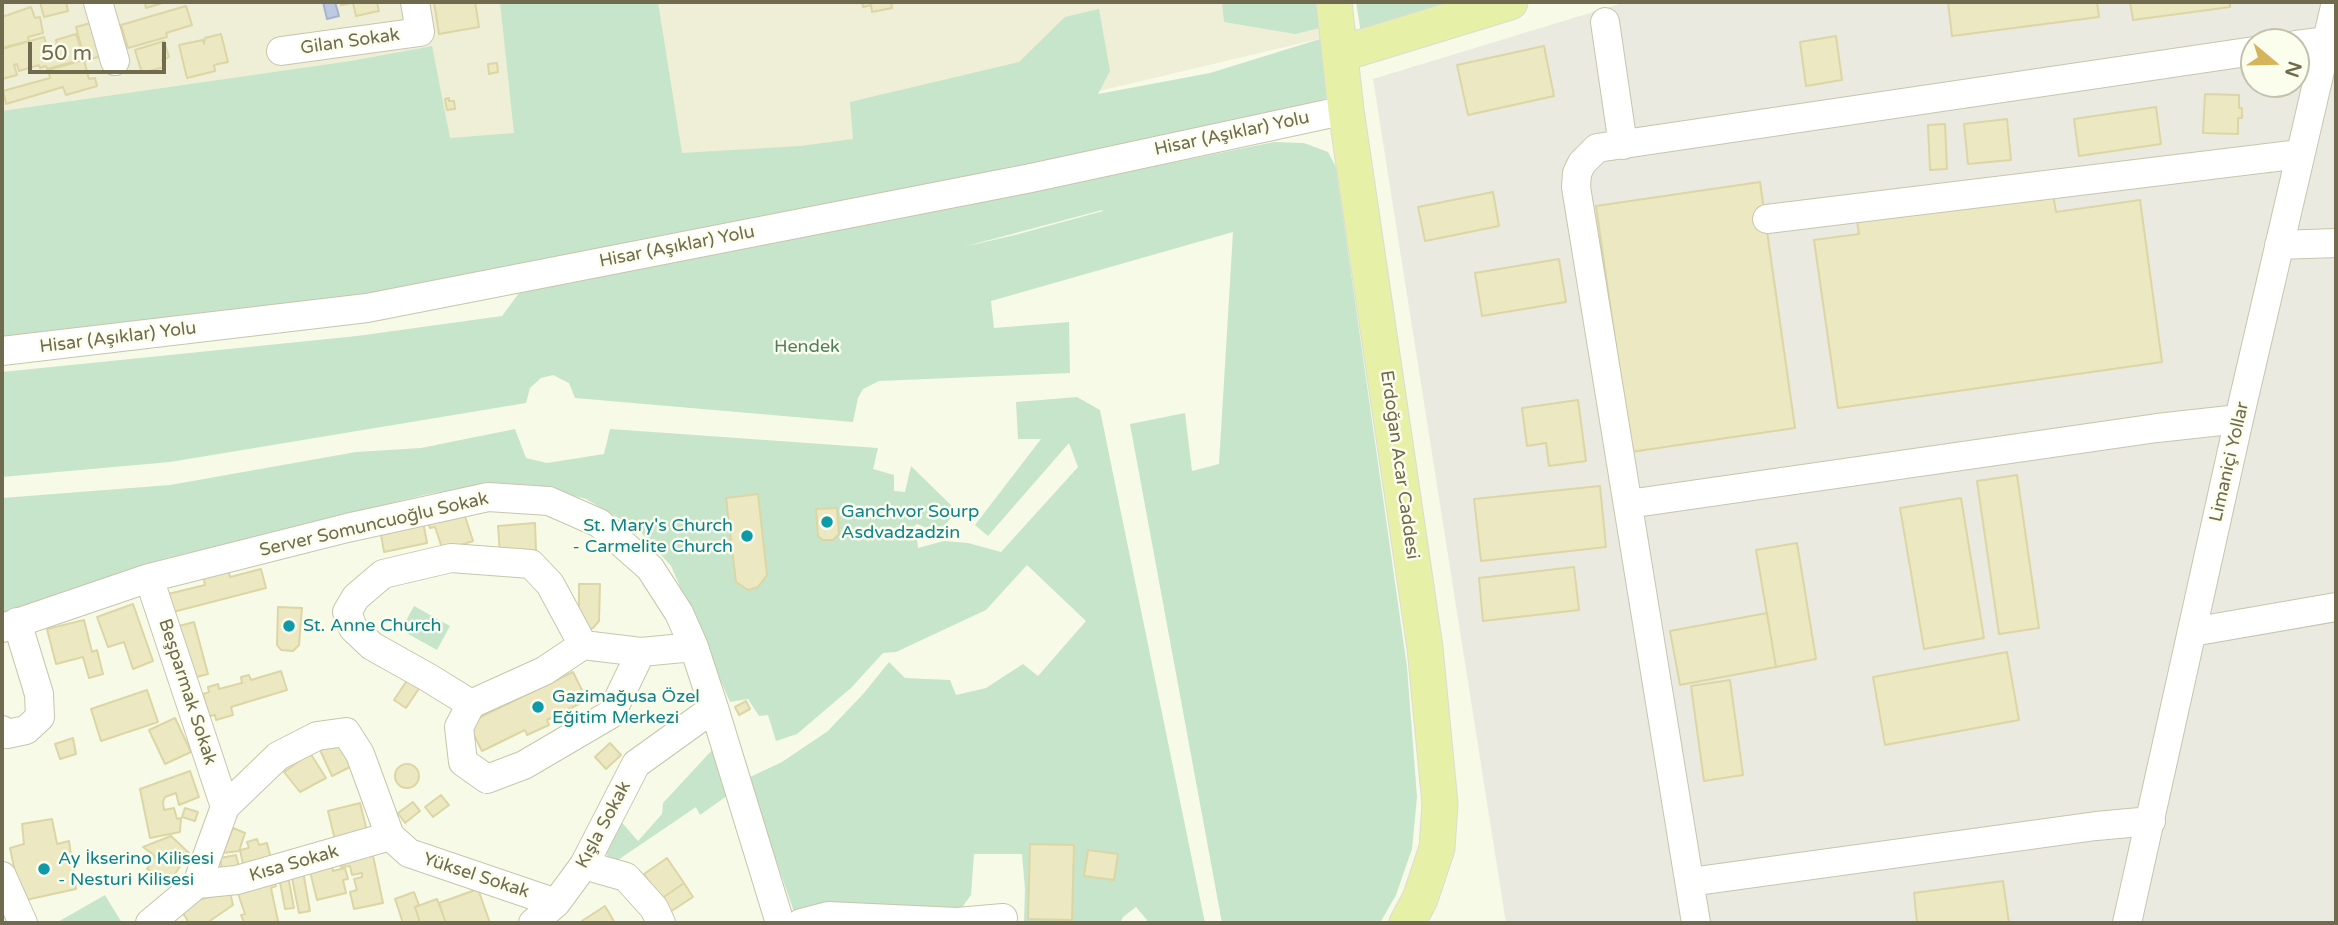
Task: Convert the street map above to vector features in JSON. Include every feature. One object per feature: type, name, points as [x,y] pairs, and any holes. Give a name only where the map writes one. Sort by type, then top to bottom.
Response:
[{"type":"main road","name":"Erdoğan Acar Caddesi","points":[[1334,2],[1346,110],[1423,634],[1440,804],[1437,848],[1420,899],[1406,923]]},
{"type":"main road","points":[[1340,54],[1510,2]]},
{"type":"street","points":[[98,2],[115,61]]},
{"type":"street","name":"Gilan Sokak","points":[[281,51],[420,32],[415,2]]},
{"type":"street","name":"Limaniçi Yollar","points":[[2127,923],[2239,419],[2336,2]]},
{"type":"street","points":[[1605,22],[1623,145]]},
{"type":"street","points":[[2310,43],[2327,41]]},
{"type":"street","points":[[1696,923],[1576,187],[1577,173],[1588,155],[1597,148],[2240,53]]},
{"type":"street","name":"Hisar (Aşıklar) Yolu","points":[[2,351],[367,308],[1031,178],[1346,110]]},
{"type":"street","points":[[1767,219],[2300,154]]},
{"type":"street","points":[[2279,245],[2336,243]]},
{"type":"street","points":[[1628,504],[2157,428],[2239,419]]},
{"type":"street","name":"Server Somuncuoğlu Sokak","points":[[10,625],[149,578],[347,528],[488,497],[549,501],[599,523],[650,568],[679,614],[694,647],[714,708],[780,923]]},
{"type":"street","points":[[471,704],[372,646],[353,628],[346,612],[356,597],[383,574],[451,558],[531,565],[550,584],[583,645]]},
{"type":"street","name":"Beşparmak Sokak","points":[[149,578],[225,807]]},
{"type":"street","points":[[2192,632],[2336,607]]},
{"type":"street","points":[[2,730],[6,734],[26,730],[40,717],[39,694],[10,625]]},
{"type":"street","points":[[641,652],[611,714],[524,765],[486,779],[463,762],[459,727],[471,704],[544,671],[583,645],[641,652],[694,647]]},
{"type":"street","name":"Kışla Sokak","points":[[533,923],[556,903],[584,865],[636,764],[714,708]]},
{"type":"street","points":[[150,923],[197,884],[225,807],[278,756],[317,736],[346,732],[360,754],[390,836]]},
{"type":"street","points":[[1690,883],[2096,825],[2151,821]]},
{"type":"street","name":"Kısa Sokak","points":[[197,884],[237,880],[390,836]]},
{"type":"street","name":"Yüksel Sokak","points":[[390,836],[409,853],[556,903]]},
{"type":"street","points":[[584,865],[626,877],[654,908],[661,923]]},
{"type":"street","points":[[2,876],[23,923]]},
{"type":"street","points":[[800,923],[828,916],[957,922],[1003,918]]},
{"type":"shaded area","points":[[2,2],[1326,2],[1327,37],[859,148],[2,203]]},
{"type":"shaded area","points":[[1626,2],[2336,2],[2336,923],[1506,923],[1373,79]]},
{"type":"green space","points":[[500,2],[658,2],[682,153],[800,146],[853,139],[850,102],[1019,62],[1065,17],[1099,9],[1110,71],[1098,94],[1210,73],[1320,39],[1328,70],[1329,97],[1301,109],[367,297],[2,340],[2,111],[351,61],[432,46],[450,138],[514,133]]},
{"type":"green space","points":[[1222,2],[1317,2],[1320,28],[1295,34],[1224,22]]},
{"type":"green space","points":[[1356,2],[1464,2],[1361,33]]},
{"type":"green space","name":"Hendek","points":[[1274,142],[1304,143],[1328,152],[1336,167],[1407,667],[1417,797],[1412,849],[1396,895],[1380,923],[1222,923],[1130,424],[1185,413],[1192,471],[1219,464],[1233,232],[991,301],[994,328],[1069,322],[1070,373],[879,381],[863,389],[858,398],[853,422],[575,398],[569,383],[553,375],[541,378],[530,388],[526,403],[170,462],[2,477],[2,372],[357,336],[502,316],[522,289],[749,248]],"holes":[[[1103,211],[1015,235],[963,247]]]},
{"type":"green space","points":[[1077,397],[1100,410],[1205,923],[1146,923],[1147,920],[1136,907],[1123,917],[1120,923],[1024,923],[1022,854],[974,854],[971,895],[958,913],[794,912],[748,778],[782,762],[828,731],[889,662],[905,678],[950,680],[956,695],[986,688],[1023,664],[1038,676],[1086,621],[1027,565],[986,610],[896,652],[883,653],[851,688],[797,734],[776,741],[768,715],[759,716],[748,699],[730,702],[671,566],[639,530],[586,499],[533,485],[490,483],[424,495],[156,561],[2,617],[2,498],[170,485],[356,452],[421,448],[515,429],[526,458],[547,463],[604,454],[610,429],[878,448],[873,469],[894,475],[894,491],[905,492],[911,466],[957,511],[938,533],[917,524],[911,529],[917,537],[918,548],[944,541],[968,543],[1001,552],[1078,467],[1069,443],[988,536],[975,525],[1041,439],[1018,439],[1016,402]]},
{"type":"green space","points":[[414,606],[450,626],[437,650],[401,630]]},
{"type":"green space","points":[[714,748],[728,795],[700,815],[696,807],[615,862],[601,850],[618,818],[638,841],[662,814],[663,803]]},
{"type":"green space","points":[[105,895],[122,923],[56,923]]},
{"type":"water","points":[[323,2],[335,2],[339,16],[327,19]]},
{"type":"building","points":[[40,2],[66,2],[68,11],[44,17]]},
{"type":"building","points":[[145,2],[166,2],[146,8]]},
{"type":"building","points":[[341,2],[377,2],[379,11],[356,16],[353,3],[341,5]]},
{"type":"building","points":[[434,2],[475,2],[479,27],[439,34]]},
{"type":"building","points":[[862,2],[891,2],[892,8],[872,12],[871,5],[863,7]]},
{"type":"building","points":[[1948,2],[2097,2],[2099,17],[1952,36]]},
{"type":"building","points":[[2130,2],[2230,2],[2230,7],[2133,20]]},
{"type":"building","points":[[186,6],[192,25],[166,33],[167,37],[128,48],[121,25]]},
{"type":"building","points":[[31,7],[35,18],[40,17],[43,33],[28,37],[29,41],[2,48],[2,17]]},
{"type":"building","points":[[91,23],[101,56],[85,61],[76,27]]},
{"type":"building","points":[[76,34],[84,59],[47,69],[46,66],[40,68],[39,65],[19,71],[17,64],[14,65],[17,75],[2,79],[2,49],[44,37],[47,47],[57,44],[56,40]]},
{"type":"building","points":[[221,34],[228,62],[214,65],[215,71],[187,78],[179,45],[203,40],[204,44],[205,38]]},
{"type":"building","points":[[1836,36],[1842,80],[1806,86],[1800,42]]},
{"type":"building","points":[[164,41],[169,57],[162,60],[164,67],[142,73],[135,50]]},
{"type":"building","points":[[1544,46],[1554,96],[1468,115],[1457,65]]},
{"type":"building","points":[[84,60],[89,79],[95,78],[97,86],[66,95],[63,87],[6,104],[3,91],[50,78],[48,70]]},
{"type":"building","points":[[497,63],[498,72],[489,74],[488,64]]},
{"type":"building","points":[[2205,94],[2239,95],[2242,118],[2238,118],[2238,134],[2203,133]]},
{"type":"building","points":[[449,98],[449,101],[454,101],[455,109],[447,110],[445,99]]},
{"type":"building","points":[[2156,107],[2161,144],[2079,156],[2074,119]]},
{"type":"building","points":[[2007,119],[2011,160],[1968,164],[1964,124]]},
{"type":"building","points":[[1945,124],[1947,169],[1930,170],[1928,125]]},
{"type":"building","points":[[1760,182],[1795,428],[1631,452],[1596,206]]},
{"type":"building","points":[[1493,192],[1499,226],[1425,241],[1418,207]]},
{"type":"building","points":[[2053,194],[2056,212],[2140,200],[2162,362],[1838,408],[1814,240],[1859,234],[1857,221]]},
{"type":"building","points":[[1559,259],[1566,302],[1482,316],[1475,273]]},
{"type":"building","points":[[1578,400],[1586,461],[1549,466],[1546,443],[1527,446],[1522,408]]},
{"type":"building","points":[[2017,475],[2039,628],[1999,634],[1977,481]]},
{"type":"building","points":[[1600,486],[1606,547],[1481,561],[1474,499]]},
{"type":"building","name":"St. Mary's Church - Carmelite Church","points":[[758,494],[767,575],[758,587],[748,590],[736,582],[726,498]]},
{"type":"building","points":[[1961,498],[1984,638],[1924,649],[1900,508]]},
{"type":"building","points":[[462,507],[473,541],[443,551],[435,527],[430,528],[427,518]]},
{"type":"building","name":"Ganchvor Sourp Asdvadzadzin","points":[[837,508],[839,534],[833,540],[823,540],[818,536],[816,509]]},
{"type":"building","points":[[423,521],[427,543],[384,552],[380,529]]},
{"type":"building","points":[[535,523],[536,551],[500,553],[498,526]]},
{"type":"building","points":[[1797,543],[1816,659],[1776,667],[1756,550]]},
{"type":"building","points":[[1574,567],[1579,610],[1483,621],[1479,578]]},
{"type":"building","points":[[261,569],[266,588],[173,612],[168,594],[205,585],[203,576],[228,570],[230,577]]},
{"type":"building","points":[[579,584],[600,584],[599,621],[593,628],[588,629],[579,621]]},
{"type":"building","points":[[133,604],[153,661],[133,669],[124,642],[108,647],[97,617]]},
{"type":"building","name":"St. Anne Church","points":[[278,607],[302,608],[299,645],[293,651],[281,650],[277,645]]},
{"type":"building","points":[[1767,613],[1776,667],[1680,685],[1670,631]]},
{"type":"building","points":[[84,620],[92,652],[97,650],[103,674],[89,678],[83,657],[56,664],[47,629]]},
{"type":"building","points":[[194,622],[208,674],[193,678],[179,626]]},
{"type":"building","points":[[2007,652],[2019,720],[1885,745],[1873,677]]},
{"type":"building","points":[[281,671],[287,690],[231,707],[233,715],[216,720],[215,715],[209,716],[203,694],[209,692],[208,687],[218,684],[219,689],[242,683],[241,677],[249,675],[251,680]]},
{"type":"building","name":"Gazimağusa Özel Eğitim Merkezi","points":[[573,672],[587,700],[547,720],[549,725],[527,735],[525,730],[482,751],[468,723]]},
{"type":"building","points":[[408,679],[420,687],[406,708],[394,700]]},
{"type":"building","points":[[1730,680],[1743,775],[1704,781],[1691,686]]},
{"type":"building","points":[[147,690],[158,722],[101,741],[91,709]]},
{"type":"building","points":[[746,701],[750,709],[739,715],[735,707]]},
{"type":"building","points":[[175,718],[191,752],[165,764],[149,730]]},
{"type":"building","points":[[73,738],[76,754],[60,759],[55,744]]},
{"type":"building","points":[[610,743],[621,755],[606,769],[595,757]]},
{"type":"building","points":[[337,745],[345,747],[352,766],[332,776],[320,750]]},
{"type":"building","points":[[310,753],[326,778],[300,792],[284,772]]},
{"type":"building","points":[[407,764],[415,768],[419,776],[415,784],[407,788],[399,784],[395,776],[399,768]]},
{"type":"building","points":[[190,771],[199,797],[179,805],[176,793],[165,797],[163,802],[164,810],[174,808],[177,819],[181,818],[180,832],[150,838],[140,789]]},
{"type":"building","points":[[441,795],[449,805],[433,817],[425,807]]},
{"type":"building","points":[[413,802],[420,811],[405,823],[398,813]]},
{"type":"building","points":[[360,803],[367,831],[336,844],[328,811]]},
{"type":"building","points":[[185,808],[198,812],[195,821],[182,817]]},
{"type":"building","name":"Ay İkserino Kilisesi - Nesturi Kilisesi","points":[[52,819],[57,844],[69,841],[76,889],[21,901],[10,848],[24,844],[22,824]]},
{"type":"building","points":[[233,828],[245,833],[239,851],[223,853]]},
{"type":"building","points":[[171,836],[189,853],[170,881],[147,869],[155,856],[143,847]]},
{"type":"building","points":[[257,839],[259,845],[267,843],[272,863],[245,873],[240,850],[249,848],[247,842]]},
{"type":"building","points":[[1030,844],[1074,845],[1072,920],[1028,919]]},
{"type":"building","points":[[1088,850],[1118,854],[1114,880],[1084,876]]},
{"type":"building","points":[[372,851],[383,903],[354,909],[350,892],[357,890],[354,879],[362,877],[362,873],[352,875],[350,866],[341,867],[340,858]]},
{"type":"building","points":[[236,855],[240,871],[223,875],[220,858]]},
{"type":"building","points":[[330,858],[333,871],[345,868],[348,879],[343,880],[346,893],[317,900],[308,863]]},
{"type":"building","points":[[667,858],[684,883],[661,899],[644,874]]},
{"type":"building","points":[[303,871],[310,911],[299,913],[291,873]]},
{"type":"building","points":[[288,876],[294,908],[285,909],[279,877]]},
{"type":"building","points":[[273,877],[276,886],[271,888],[278,921],[244,923],[241,915],[245,914],[235,885]]},
{"type":"building","points":[[2003,881],[2009,923],[1917,923],[1914,893]]},
{"type":"building","points":[[684,883],[693,897],[670,912],[661,899]]},
{"type":"building","points":[[478,889],[490,923],[446,923],[439,903]]},
{"type":"building","points":[[230,892],[233,905],[207,923],[189,923],[183,913],[198,900]]},
{"type":"building","points":[[414,892],[419,905],[415,907],[420,923],[403,923],[395,899]]},
{"type":"building","points":[[437,899],[446,923],[420,923],[415,907]]},
{"type":"building","points":[[605,906],[615,923],[583,923],[582,921]]},
{"type":"place","name":"Ganchvor Sourp Asdvadzadzin","points":[[827,522]]},
{"type":"place","name":"St. Mary's Church - Carmelite Church","points":[[747,536]]},
{"type":"place","name":"St. Anne Church","points":[[289,626]]},
{"type":"place","name":"Gazimağusa Özel Eğitim Merkezi","points":[[538,707]]},
{"type":"place","name":"Ay İkserino Kilisesi - Nesturi Kilisesi","points":[[44,869]]}]
